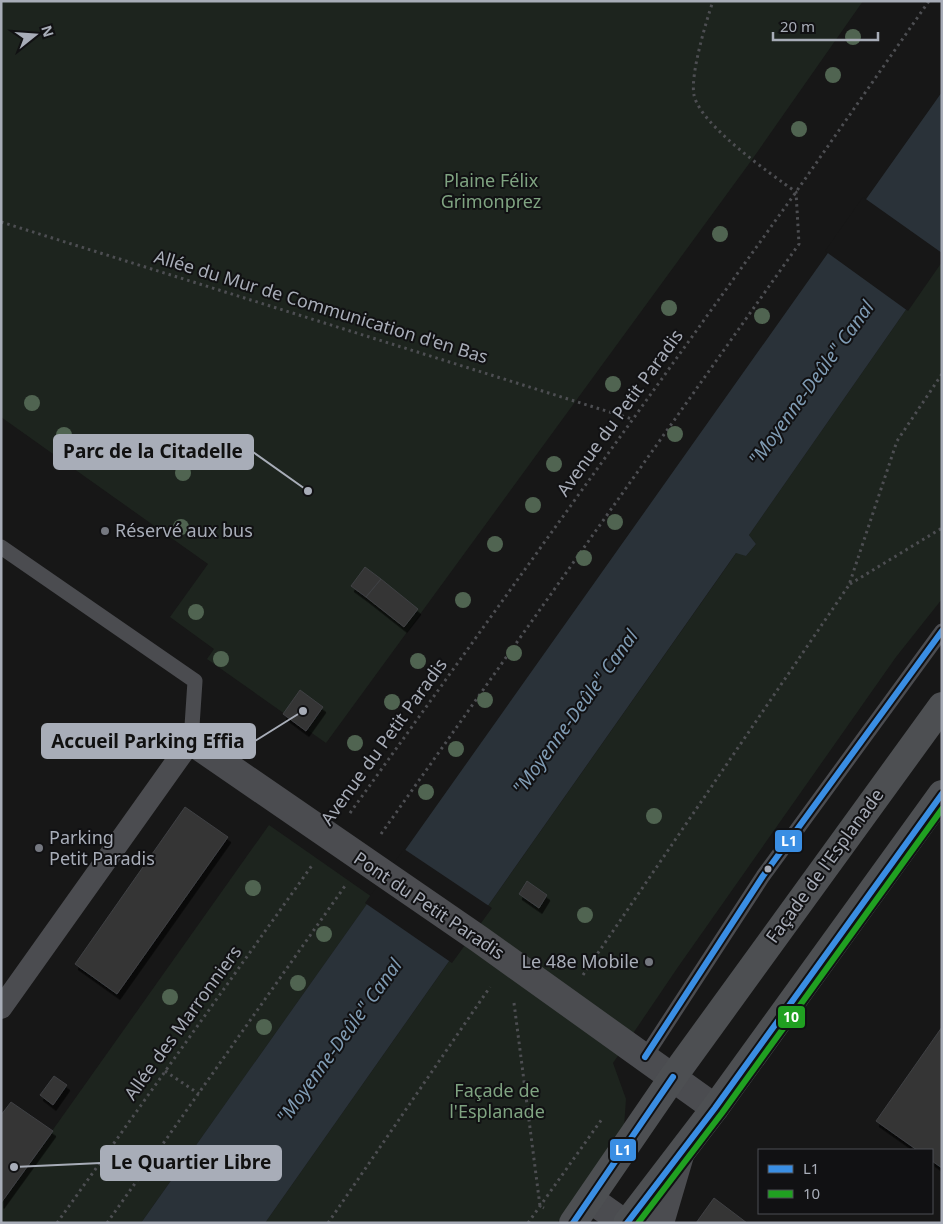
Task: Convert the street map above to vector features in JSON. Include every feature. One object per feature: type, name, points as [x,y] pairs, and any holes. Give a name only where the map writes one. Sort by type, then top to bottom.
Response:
[{"type":"main road","name":"Façade de l'Esplanade","points":[[573,1223],[673,1077],[942,706]]},
{"type":"main road","points":[[626,1223],[715,1108],[942,794]]},
{"type":"street","name":"Pont du Petit Paradis","points":[[191,741],[509,960],[715,1108]]},
{"type":"street","points":[[1,1008],[191,741]]},
{"type":"street","points":[[660,1223],[680,1154]]},
{"type":"street","points":[[590,1199],[626,1223]]},
{"type":"lane","points":[[1,547],[195,681],[191,741]]},
{"type":"lane","points":[[645,1057],[763,876],[942,631]]},
{"type":"path","points":[[107,1223],[799,244],[796,192],[751,161],[704,114],[694,96],[693,80],[713,1]]},
{"type":"path","name":"Avenue du Petit Paradis","points":[[331,838],[796,192],[929,1]]},
{"type":"path","name":"Allée du Mur de Communication d'en Bas","points":[[1,222],[632,419]]},
{"type":"path","points":[[581,978],[849,584],[897,440],[942,374]]},
{"type":"path","points":[[849,584],[942,528]]},
{"type":"path","name":"Allée des Marronniers","points":[[57,1223],[331,838]]},
{"type":"path","points":[[509,960],[540,1206]]},
{"type":"path","points":[[328,1223],[509,960]]},
{"type":"path","points":[[165,1071],[199,1094]]},
{"type":"path","points":[[528,1223],[606,1114]]},
{"type":"green space","name":"Plaine Félix Grimonprez","points":[[1,1],[863,1],[751,161],[326,743],[207,659],[214,649],[170,617],[208,564],[1,417]]},
{"type":"green space","name":"Façade de l'Esplanade","points":[[942,258],[942,599],[896,657],[678,967],[613,1063],[626,1099],[624,1127],[557,1223],[265,1223],[737,552],[746,556],[756,544],[749,535]]},
{"type":"green space","points":[[269,825],[372,897],[141,1223],[1,1223],[1,1203]]},
{"type":"water","name":"\"Moyenne-Deûle\" Canal","points":[[942,92],[942,258],[749,535],[756,544],[746,556],[736,553],[265,1223],[141,1223]]},
{"type":"pier","points":[[863,197],[942,253],[942,262],[908,311],[825,251]]},
{"type":"pier","points":[[404,849],[492,908],[452,963],[365,903]]},
{"type":"building","points":[[365,567],[381,579],[366,597],[351,586]]},
{"type":"building","points":[[381,579],[418,609],[404,627],[366,597]]},
{"type":"building","points":[[300,690],[323,707],[306,731],[283,714]]},
{"type":"building","points":[[185,807],[228,837],[117,994],[75,964]]},
{"type":"building","points":[[527,881],[547,895],[539,908],[519,894]]},
{"type":"building","points":[[942,1027],[942,1168],[933,1162],[933,1149],[916,1149],[876,1121]]},
{"type":"building","points":[[54,1076],[67,1085],[53,1105],[40,1095]]},
{"type":"building","points":[[11,1102],[53,1131],[1,1203],[1,1115]]},
{"type":"building","points":[[714,1198],[747,1223],[696,1223]]},
{"type":"transit line","name":"L1","points":[[645,1057],[763,876],[942,631]]},
{"type":"transit line","name":"L1","points":[[627,1223],[715,1108],[942,794]]},
{"type":"transit line","name":"10","points":[[638,1223],[722,1113],[942,809]]},
{"type":"transit line","name":"L1","points":[[573,1223],[673,1077]]},
{"type":"place","name":"Parc de la Citadelle","points":[[308,491]]},
{"type":"place","name":"Réservé aux bus","points":[[105,531]]},
{"type":"place","name":"Accueil Parking Effia","points":[[303,711]]},
{"type":"place","name":"Parking Petit Paradis","points":[[39,848]]},
{"type":"place","name":"Le 48e Mobile","points":[[649,962]]},
{"type":"place","name":"Le Quartier Libre","points":[[14,1167]]}]
